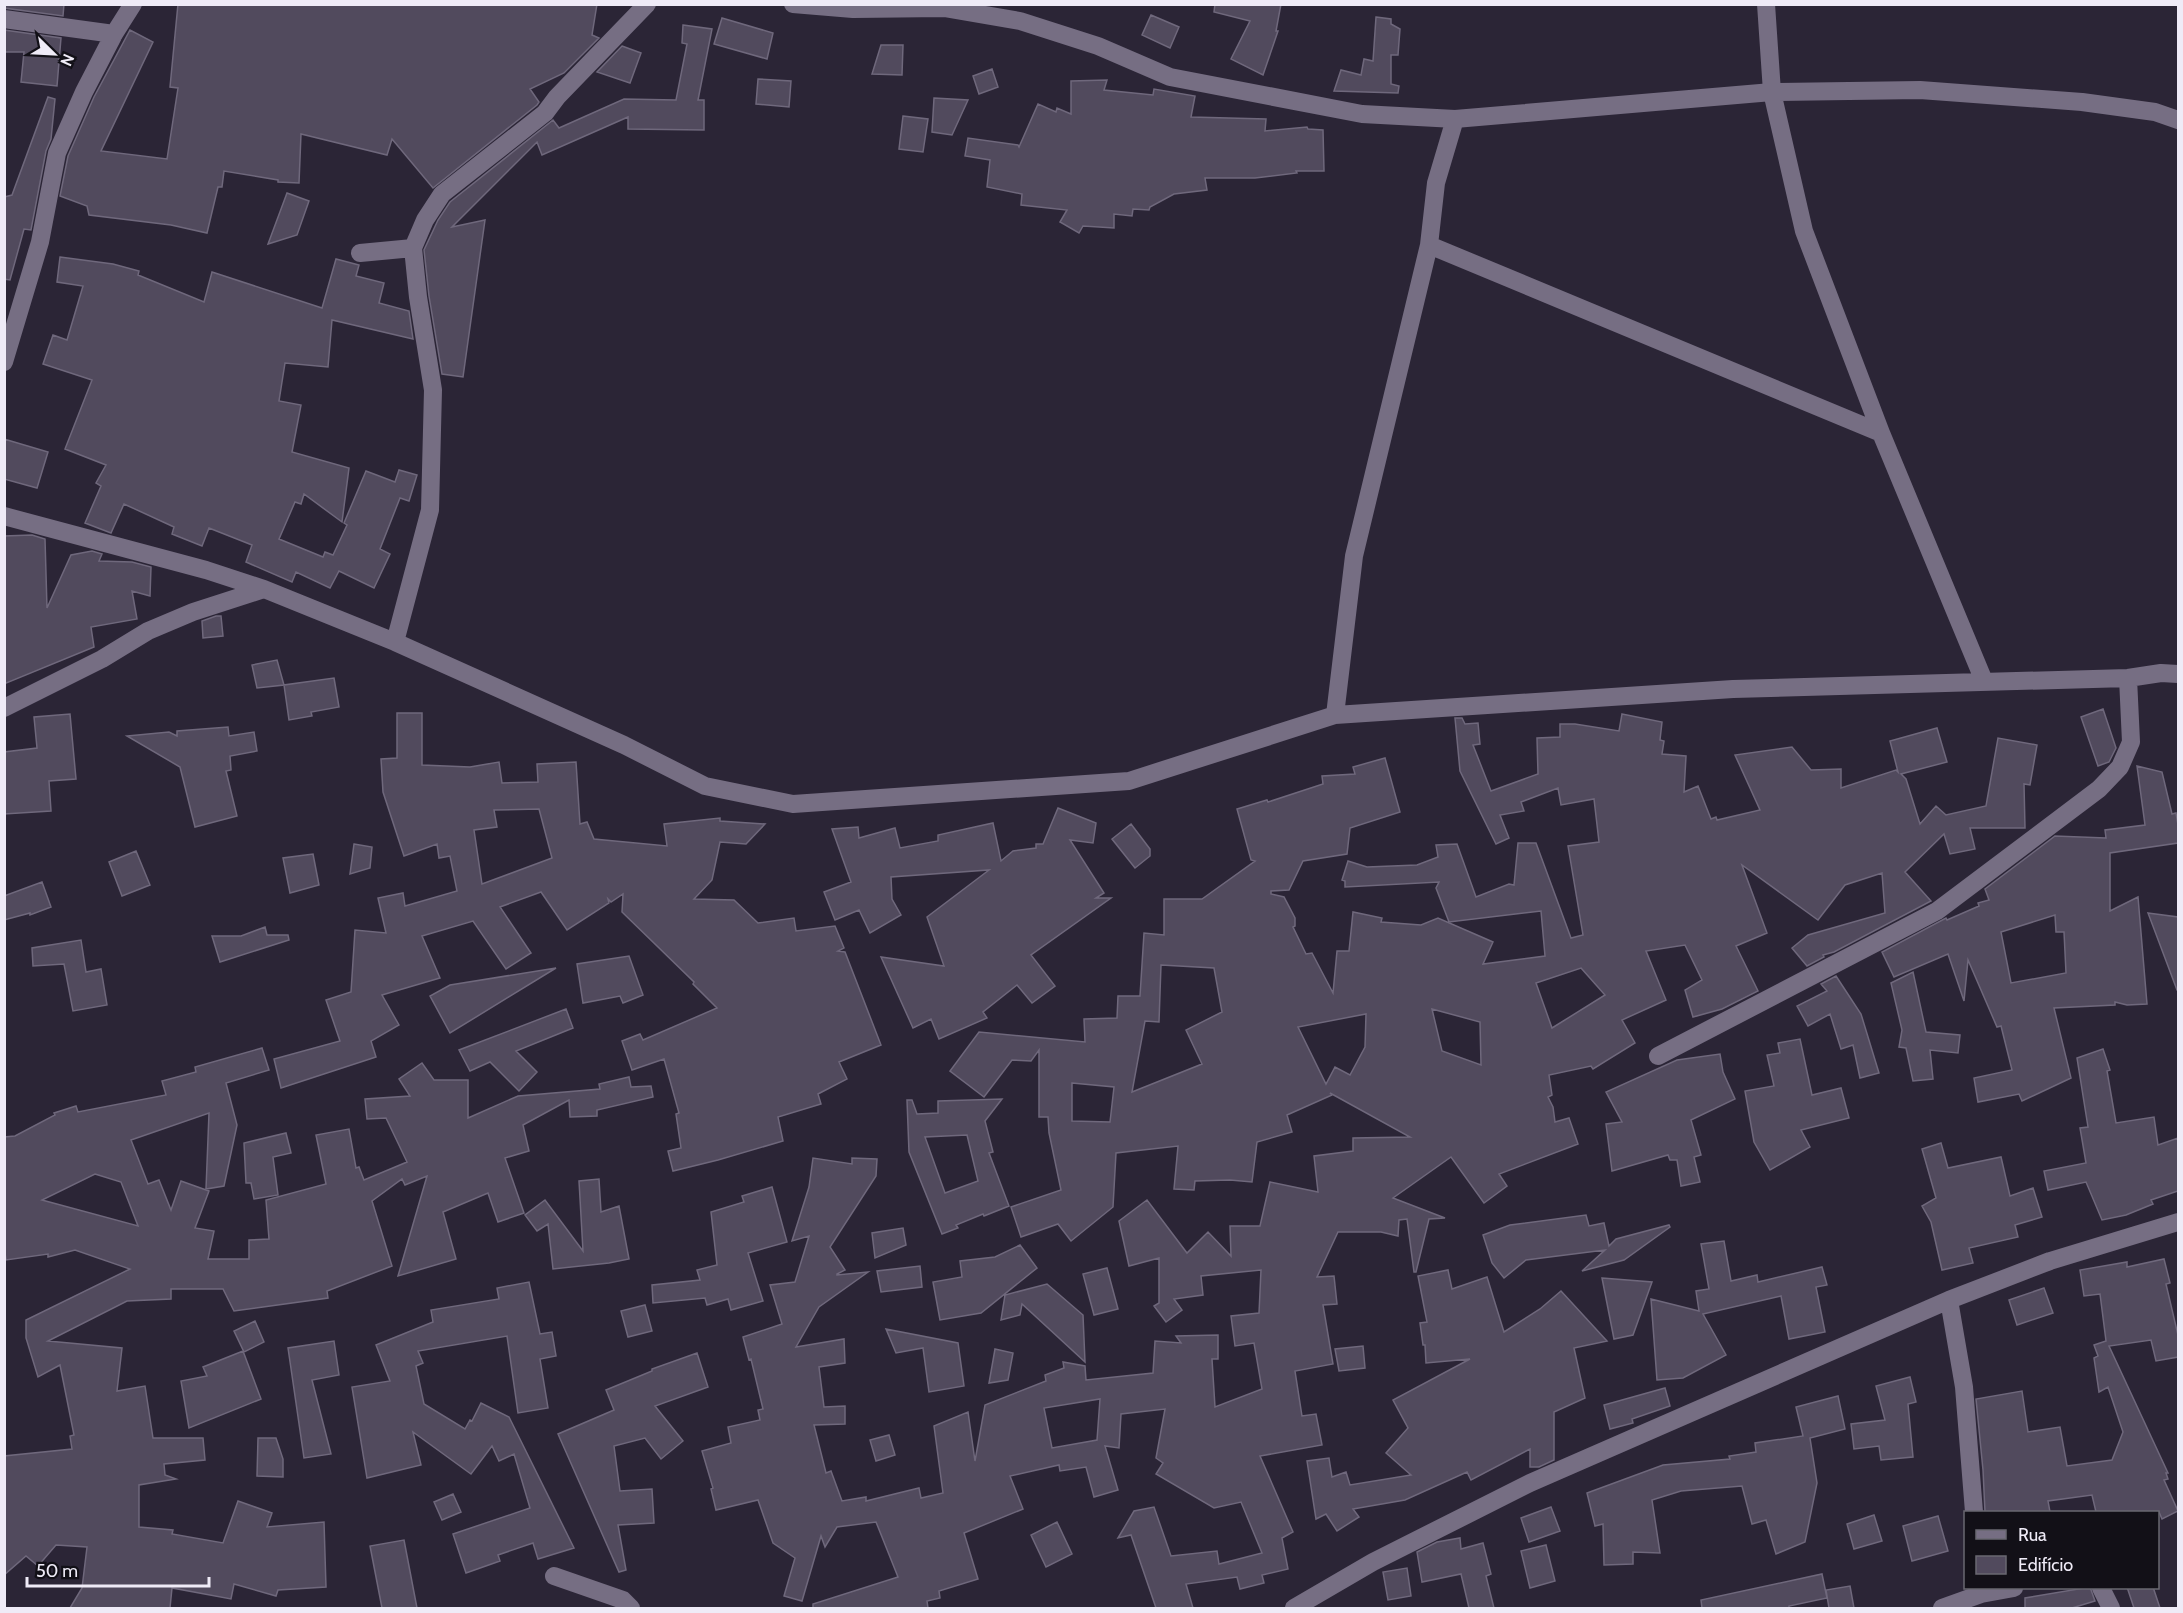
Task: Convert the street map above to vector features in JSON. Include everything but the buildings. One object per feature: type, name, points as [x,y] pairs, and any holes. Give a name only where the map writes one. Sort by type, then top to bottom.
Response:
[{"type":"street","points":[[4,362],[40,242],[57,153],[84,92],[114,34],[133,4]]},
{"type":"street","points":[[395,642],[430,510],[433,390],[413,249],[425,219],[442,194],[545,113],[557,97],[647,4]]},
{"type":"street","points":[[793,4],[853,9],[944,8],[1009,19],[1098,46],[1170,77],[1362,114],[1455,119],[1772,92],[1920,90],[2082,102],[2156,112],[2178,120]]},
{"type":"street","points":[[1766,4],[1772,92],[1804,231],[1881,433],[1984,681]]},
{"type":"street","points":[[4,19],[114,34]]},
{"type":"street","points":[[1335,715],[1354,556],[1429,245],[1436,183],[1455,119]]},
{"type":"street","points":[[1429,245],[1881,433]]},
{"type":"street","points":[[360,253],[413,249]]},
{"type":"street","points":[[4,516],[206,570],[264,589],[395,642],[624,745],[705,786],[793,804],[1129,781],[1335,715],[1733,689],[2128,678],[2178,674]]},
{"type":"street","points":[[4,708],[102,659],[148,631],[193,612],[264,589]]},
{"type":"street","points":[[1658,1056],[1937,911],[2099,789],[2120,767],[2131,742],[2128,678]]},
{"type":"street","points":[[1294,1608],[1373,1562],[1530,1483],[1949,1300],[2050,1261],[2178,1222]]},
{"type":"street","points":[[1949,1300],[1964,1388],[1974,1511]]},
{"type":"street","points":[[554,1576],[623,1600],[631,1608]]},
{"type":"street","points":[[1942,1608],[1981,1591],[1998,1589]]},
{"type":"street","points":[[2102,1589],[2111,1608]]}]
